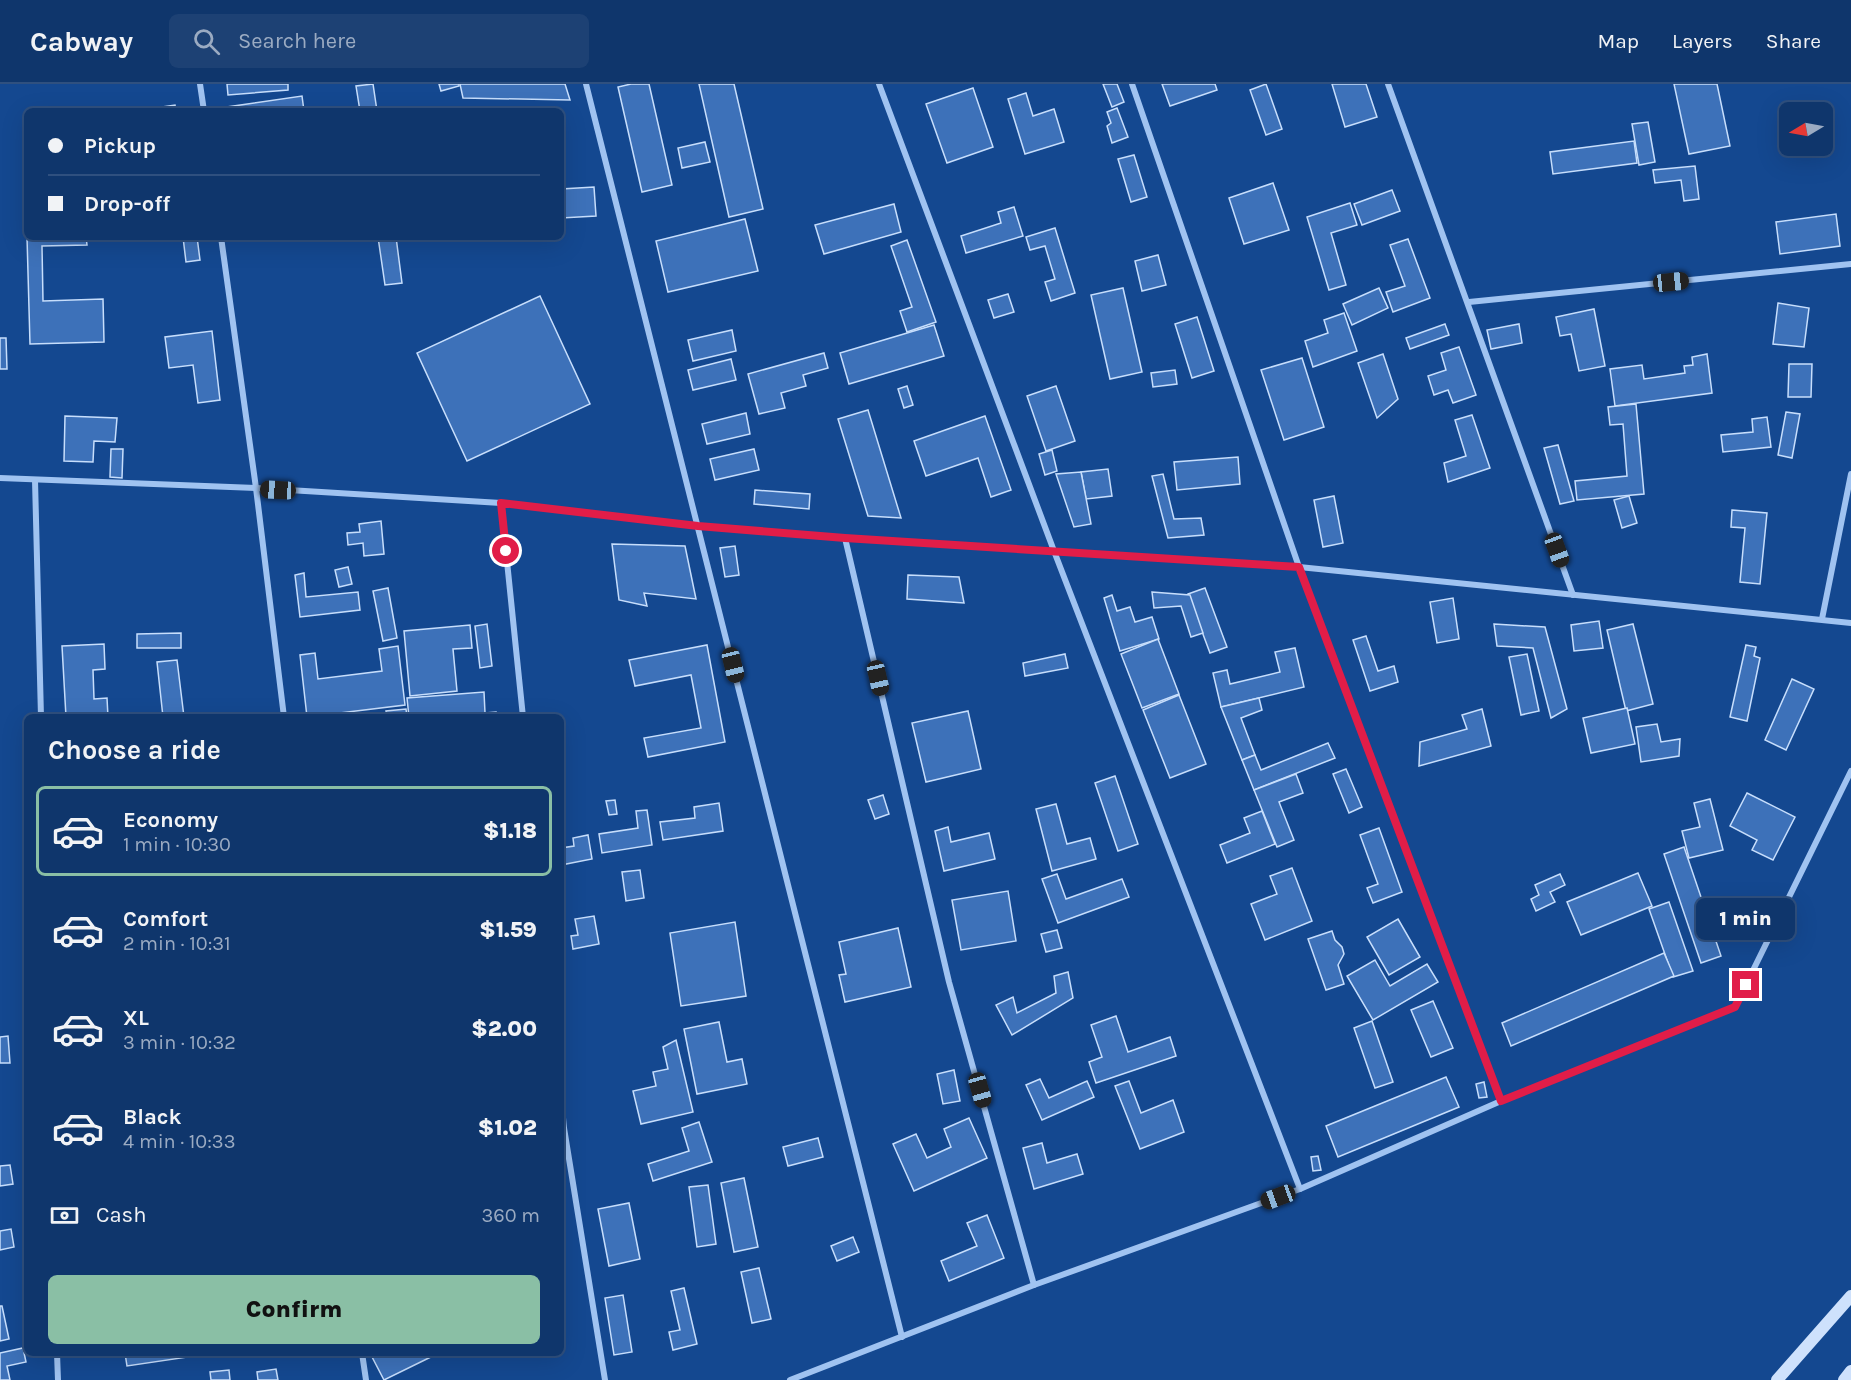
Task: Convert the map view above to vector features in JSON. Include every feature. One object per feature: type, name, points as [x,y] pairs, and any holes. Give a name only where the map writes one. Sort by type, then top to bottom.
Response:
[{"type":"main road","points":[[1777,1380],[1851,1296]]},
{"type":"main road","points":[[1844,1380],[1851,1371]]},
{"type":"street","points":[[200,84],[204,108]]},
{"type":"street","points":[[586,84],[902,1337]]},
{"type":"street","points":[[879,84],[1054,551],[1300,1189]]},
{"type":"street","points":[[1132,84],[1299,567],[1501,1101]]},
{"type":"street","points":[[1388,84],[1573,595]]},
{"type":"street","points":[[221,240],[256,488],[284,714]]},
{"type":"street","points":[[1468,302],[1851,264]]},
{"type":"street","points":[[1822,619],[1851,474]]},
{"type":"street","points":[[0,478],[256,488],[501,503],[698,526],[845,538],[1299,567],[1851,623]]},
{"type":"street","points":[[35,480],[41,714]]},
{"type":"street","points":[[501,503],[523,714]]},
{"type":"street","points":[[845,538],[949,982],[1034,1285]]},
{"type":"street","points":[[790,1380],[1034,1285],[1300,1189],[1501,1101],[1735,1007],[1851,771]]},
{"type":"street","points":[[564,1128],[605,1380]]},
{"type":"street","points":[[57,1356],[57,1380]]},
{"type":"street","points":[[363,1356],[366,1380]]},
{"type":"building","points":[[227,84],[288,84],[288,90],[228,95]]},
{"type":"building","points":[[373,84],[377,108],[360,108],[356,86]]},
{"type":"building","points":[[439,84],[459,84],[459,86],[441,91]]},
{"type":"building","points":[[460,84],[565,84],[570,100],[463,98]]},
{"type":"building","points":[[649,84],[672,185],[642,192],[618,87]]},
{"type":"building","points":[[699,84],[734,84],[763,209],[729,217]]},
{"type":"building","points":[[1103,84],[1117,84],[1124,102],[1112,107]]},
{"type":"building","points":[[1162,84],[1215,84],[1217,90],[1170,106]]},
{"type":"building","points":[[1266,84],[1282,129],[1266,135],[1250,90]]},
{"type":"building","points":[[1332,84],[1366,84],[1377,117],[1345,127]]},
{"type":"building","points":[[1674,84],[1717,84],[1730,146],[1689,154]]},
{"type":"building","points":[[973,88],[993,147],[947,163],[926,104]]},
{"type":"building","points":[[1026,93],[1033,116],[1054,109],[1064,142],[1025,154],[1008,99]]},
{"type":"building","points":[[302,96],[304,108],[227,108]]},
{"type":"building","points":[[175,105],[176,108],[155,108]]},
{"type":"building","points":[[1117,108],[1128,137],[1112,143],[1107,126],[1111,123],[1107,112]]},
{"type":"building","points":[[1648,122],[1655,162],[1639,165],[1632,124]]},
{"type":"building","points":[[1634,141],[1637,163],[1553,174],[1550,152]]},
{"type":"building","points":[[705,142],[710,162],[682,168],[678,148]]},
{"type":"building","points":[[1134,155],[1147,197],[1131,202],[1118,159]]},
{"type":"building","points":[[1695,166],[1699,199],[1684,201],[1681,180],[1655,183],[1653,170]]},
{"type":"building","points":[[1273,183],[1289,230],[1244,244],[1229,198]]},
{"type":"building","points":[[594,187],[596,216],[564,218],[564,189]]},
{"type":"building","points":[[1392,190],[1400,211],[1362,225],[1354,204]]},
{"type":"building","points":[[1350,203],[1357,225],[1331,233],[1346,285],[1329,290],[1307,217]]},
{"type":"building","points":[[894,204],[901,232],[824,254],[815,225]]},
{"type":"building","points":[[1014,207],[1023,236],[966,253],[961,236],[1001,223],[998,212]]},
{"type":"building","points":[[1836,214],[1840,246],[1780,254],[1776,222]]},
{"type":"building","points":[[745,219],[758,271],[668,292],[656,241]]},
{"type":"building","points":[[1055,228],[1075,293],[1051,301],[1045,282],[1055,279],[1045,246],[1030,250],[1026,237]]},
{"type":"building","points":[[1408,239],[1430,298],[1393,312],[1386,292],[1405,286],[1390,245]]},
{"type":"building","points":[[27,240],[86,240],[87,245],[42,246],[43,301],[103,299],[104,342],[30,344]]},
{"type":"building","points":[[183,240],[197,240],[200,260],[186,262]]},
{"type":"building","points":[[378,240],[396,240],[402,283],[385,285]]},
{"type":"building","points":[[907,240],[936,322],[907,332],[900,311],[912,307],[891,246]]},
{"type":"building","points":[[1158,255],[1166,285],[1142,291],[1135,261]]},
{"type":"building","points":[[1123,288],[1142,372],[1110,379],[1091,295]]},
{"type":"building","points":[[1379,288],[1388,308],[1352,325],[1343,304]]},
{"type":"building","points":[[1008,294],[1014,312],[994,318],[988,300]]},
{"type":"building","points":[[540,296],[590,404],[467,461],[417,353]]},
{"type":"building","points":[[1778,303],[1809,308],[1804,347],[1773,344]]},
{"type":"building","points":[[1594,309],[1605,366],[1579,371],[1571,334],[1560,336],[1556,317]]},
{"type":"building","points":[[1344,313],[1357,351],[1313,367],[1305,341],[1328,333],[1324,320]]},
{"type":"building","points":[[1197,317],[1214,371],[1192,378],[1175,324]]},
{"type":"building","points":[[1445,324],[1449,335],[1410,349],[1406,338]]},
{"type":"building","points":[[1519,324],[1522,343],[1491,349],[1487,330]]},
{"type":"building","points":[[934,325],[944,356],[849,384],[840,353]]},
{"type":"building","points":[[732,330],[736,351],[693,361],[688,340]]},
{"type":"building","points":[[212,331],[220,400],[198,403],[193,365],[169,368],[165,337]]},
{"type":"building","points":[[0,338],[6,338],[7,369],[0,369]]},
{"type":"building","points":[[1459,347],[1476,395],[1453,403],[1448,390],[1434,395],[1428,376],[1446,370],[1441,353]]},
{"type":"building","points":[[824,353],[828,368],[803,375],[806,386],[781,393],[785,408],[759,414],[748,374]]},
{"type":"building","points":[[1383,354],[1398,399],[1377,418],[1358,363]]},
{"type":"building","points":[[1707,354],[1712,393],[1615,406],[1610,369],[1642,365],[1644,379],[1685,373],[1684,366],[1693,365],[1692,357]]},
{"type":"building","points":[[1302,358],[1324,427],[1284,440],[1261,370]]},
{"type":"building","points":[[731,359],[736,380],[693,390],[688,370]]},
{"type":"building","points":[[1789,364],[1812,364],[1811,397],[1788,397]]},
{"type":"building","points":[[1175,370],[1177,384],[1153,387],[1151,373]]},
{"type":"building","points":[[907,386],[913,405],[904,408],[898,389]]},
{"type":"building","points":[[1056,386],[1075,441],[1046,451],[1027,396]]},
{"type":"building","points":[[1636,404],[1644,494],[1577,500],[1575,481],[1627,476],[1623,424],[1610,425],[1608,407]]},
{"type":"building","points":[[868,410],[901,518],[868,516],[838,419]]},
{"type":"building","points":[[1786,412],[1800,414],[1792,458],[1778,455]]},
{"type":"building","points":[[746,413],[750,434],[707,444],[702,424]]},
{"type":"building","points":[[1472,415],[1490,468],[1448,482],[1444,463],[1466,456],[1455,420]]},
{"type":"building","points":[[65,416],[117,418],[115,442],[94,441],[93,462],[64,461]]},
{"type":"building","points":[[985,416],[1011,490],[991,497],[978,458],[926,476],[914,441]]},
{"type":"building","points":[[1767,417],[1771,447],[1723,452],[1721,435],[1753,432],[1752,419]]},
{"type":"building","points":[[1558,445],[1574,501],[1560,504],[1544,448]]},
{"type":"building","points":[[111,449],[123,449],[122,478],[110,477]]},
{"type":"building","points":[[754,449],[759,470],[715,480],[710,459]]},
{"type":"building","points":[[1052,450],[1057,471],[1045,475],[1039,454]]},
{"type":"building","points":[[1238,457],[1240,484],[1177,490],[1174,462]]},
{"type":"building","points":[[1108,469],[1112,496],[1086,499],[1081,472]]},
{"type":"building","points":[[1081,472],[1091,524],[1074,527],[1056,474]]},
{"type":"building","points":[[1163,474],[1174,519],[1201,518],[1204,535],[1168,538],[1152,476]]},
{"type":"building","points":[[755,490],[810,494],[809,509],[754,504]]},
{"type":"building","points":[[1334,496],[1343,543],[1323,547],[1314,500]]},
{"type":"building","points":[[1629,496],[1637,523],[1622,528],[1614,500]]},
{"type":"building","points":[[1732,510],[1767,513],[1760,584],[1740,582],[1745,528],[1731,527]]},
{"type":"building","points":[[381,521],[384,554],[364,556],[363,543],[348,545],[347,533],[360,532],[359,524]]},
{"type":"building","points":[[612,544],[685,546],[696,599],[644,593],[647,606],[619,600]]},
{"type":"building","points":[[735,546],[739,575],[725,577],[720,548]]},
{"type":"building","points":[[348,567],[352,584],[339,587],[335,570]]},
{"type":"building","points":[[304,573],[306,597],[358,592],[360,610],[300,617],[295,575]]},
{"type":"building","points":[[908,575],[959,577],[964,603],[907,599]]},
{"type":"building","points":[[388,588],[397,638],[383,641],[373,591]]},
{"type":"building","points":[[1205,588],[1227,647],[1210,653],[1188,594]]},
{"type":"building","points":[[1152,592],[1190,595],[1203,633],[1191,637],[1181,606],[1154,608]]},
{"type":"building","points":[[1112,595],[1117,611],[1130,607],[1135,622],[1152,617],[1159,639],[1120,651],[1104,598]]},
{"type":"building","points":[[1453,598],[1459,639],[1437,643],[1430,602]]},
{"type":"building","points":[[1599,621],[1603,648],[1574,651],[1571,625]]},
{"type":"building","points":[[487,624],[492,666],[480,668],[475,626]]},
{"type":"building","points":[[1494,624],[1545,627],[1567,709],[1551,718],[1533,648],[1497,646]]},
{"type":"building","points":[[1633,624],[1653,704],[1626,711],[1607,630]]},
{"type":"building","points":[[470,625],[472,648],[453,649],[457,691],[410,696],[404,631]]},
{"type":"building","points":[[181,633],[181,648],[137,648],[137,634]]},
{"type":"building","points":[[1366,636],[1378,671],[1394,666],[1398,682],[1370,691],[1353,640]]},
{"type":"building","points":[[1158,639],[1179,694],[1142,708],[1121,654]]},
{"type":"building","points":[[104,644],[105,669],[93,670],[94,699],[107,698],[108,714],[66,714],[62,646]]},
{"type":"building","points":[[707,645],[725,742],[648,757],[644,738],[701,728],[691,675],[635,686],[629,660]]},
{"type":"building","points":[[1746,645],[1756,647],[1754,656],[1760,658],[1747,721],[1730,717]]},
{"type":"building","points":[[398,646],[405,705],[332,714],[307,714],[300,655],[315,653],[318,679],[382,671],[379,649]]},
{"type":"building","points":[[1295,648],[1304,687],[1221,707],[1213,673],[1227,670],[1230,684],[1280,672],[1275,652]]},
{"type":"building","points":[[1065,654],[1068,668],[1025,676],[1023,663]]},
{"type":"building","points":[[1527,654],[1539,711],[1521,715],[1509,657]]},
{"type":"building","points":[[177,660],[184,714],[163,714],[157,662]]},
{"type":"building","points":[[1792,679],[1814,689],[1786,750],[1765,740]]},
{"type":"building","points":[[484,692],[485,713],[496,712],[496,714],[409,714],[407,698]]},
{"type":"building","points":[[1179,695],[1206,764],[1170,778],[1143,710]]},
{"type":"building","points":[[1259,698],[1262,710],[1241,718],[1255,755],[1242,760],[1221,707]]},
{"type":"building","points":[[1627,708],[1635,744],[1591,753],[1583,718]]},
{"type":"building","points":[[406,709],[407,714],[386,714],[386,711]]},
{"type":"building","points":[[1482,709],[1491,746],[1419,766],[1420,742],[1467,729],[1462,715]]},
{"type":"building","points":[[968,711],[981,769],[926,782],[912,723]]},
{"type":"building","points":[[1657,724],[1661,742],[1680,739],[1679,756],[1641,762],[1636,727]]},
{"type":"building","points":[[1328,743],[1335,758],[1254,790],[1242,760],[1255,755],[1261,770]]},
{"type":"building","points":[[1346,769],[1362,807],[1349,813],[1333,774]]},
{"type":"building","points":[[1296,774],[1303,793],[1279,802],[1294,840],[1277,847],[1254,790]]},
{"type":"building","points":[[1115,776],[1138,844],[1118,851],[1095,783]]},
{"type":"building","points":[[1747,793],[1795,817],[1773,860],[1752,850],[1757,840],[1730,826]]},
{"type":"building","points":[[883,795],[889,814],[875,819],[868,800]]},
{"type":"building","points":[[1710,799],[1723,850],[1689,858],[1682,831],[1700,827],[1694,803]]},
{"type":"building","points":[[615,800],[617,814],[609,815],[606,801]]},
{"type":"building","points":[[719,803],[723,831],[663,840],[660,822],[695,818],[694,807]]},
{"type":"building","points":[[1056,804],[1067,844],[1090,838],[1096,859],[1052,871],[1036,809]]},
{"type":"building","points":[[647,810],[652,845],[602,853],[599,834],[638,828],[636,811]]},
{"type":"building","points":[[1262,811],[1275,844],[1227,863],[1220,845],[1250,833],[1244,818]]},
{"type":"building","points":[[948,827],[951,842],[989,833],[995,859],[944,871],[935,831]]},
{"type":"building","points":[[1379,828],[1402,892],[1373,903],[1367,888],[1378,884],[1360,835]]},
{"type":"building","points":[[588,835],[592,859],[564,864],[564,848],[574,846],[573,838]]},
{"type":"building","points":[[1684,847],[1721,956],[1701,963],[1664,854]]},
{"type":"building","points":[[1292,868],[1312,921],[1265,940],[1251,904],[1277,894],[1270,876]]},
{"type":"building","points":[[640,870],[644,898],[626,901],[622,872]]},
{"type":"building","points":[[1638,873],[1652,906],[1581,935],[1567,902]]},
{"type":"building","points":[[1057,874],[1066,899],[1122,879],[1129,897],[1058,923],[1042,879]]},
{"type":"building","points":[[1560,874],[1565,885],[1550,892],[1555,902],[1536,911],[1531,899],[1539,895],[1535,885]]},
{"type":"building","points":[[1008,891],[1016,941],[961,950],[952,900]]},
{"type":"building","points":[[1669,902],[1693,971],[1673,977],[1649,909]]},
{"type":"building","points":[[594,916],[599,944],[573,949],[571,936],[578,935],[575,919]]},
{"type":"building","points":[[1398,919],[1420,957],[1389,975],[1367,937]]},
{"type":"building","points":[[735,922],[746,996],[681,1006],[670,933]]},
{"type":"building","points":[[898,928],[911,987],[845,1002],[839,975],[846,974],[839,942]]},
{"type":"building","points":[[1057,930],[1062,948],[1046,952],[1041,934]]},
{"type":"building","points":[[1332,931],[1344,954],[1338,965],[1344,984],[1326,990],[1308,939]]},
{"type":"building","points":[[1664,953],[1674,976],[1511,1046],[1502,1023]]},
{"type":"building","points":[[1375,960],[1390,986],[1427,964],[1438,982],[1373,1020],[1347,976]]},
{"type":"building","points":[[1068,972],[1073,998],[1012,1035],[996,1005],[1013,997],[1017,1013],[1056,993],[1054,976]]},
{"type":"building","points":[[1433,1001],[1453,1048],[1431,1057],[1411,1010]]},
{"type":"building","points":[[1116,1016],[1128,1052],[1170,1037],[1176,1056],[1096,1083],[1089,1062],[1102,1057],[1091,1025]]},
{"type":"building","points":[[1372,1021],[1393,1082],[1375,1088],[1354,1028]]},
{"type":"building","points":[[719,1022],[727,1062],[742,1059],[747,1084],[697,1094],[684,1029]]},
{"type":"building","points":[[8,1036],[10,1063],[0,1063],[0,1037]]},
{"type":"building","points":[[676,1040],[693,1112],[641,1124],[633,1091],[656,1086],[653,1072],[668,1069],[663,1047]]},
{"type":"building","points":[[954,1070],[960,1101],[943,1104],[937,1074]]},
{"type":"building","points":[[1446,1077],[1459,1107],[1338,1157],[1326,1126]]},
{"type":"building","points":[[1040,1079],[1049,1098],[1087,1081],[1094,1097],[1042,1120],[1026,1085]]},
{"type":"building","points":[[1129,1081],[1141,1113],[1173,1100],[1184,1132],[1140,1149],[1115,1086]]},
{"type":"building","points":[[1484,1082],[1487,1097],[1479,1098],[1476,1084]]},
{"type":"building","points":[[969,1118],[987,1158],[914,1191],[893,1144],[916,1134],[927,1158],[951,1147],[944,1129]]},
{"type":"building","points":[[699,1122],[712,1162],[653,1181],[648,1164],[689,1151],[682,1128]]},
{"type":"building","points":[[818,1138],[823,1157],[788,1166],[783,1147]]},
{"type":"building","points":[[1042,1143],[1047,1163],[1077,1154],[1083,1174],[1034,1189],[1023,1148]]},
{"type":"building","points":[[1318,1156],[1321,1170],[1313,1171],[1311,1157]]},
{"type":"building","points":[[10,1165],[13,1184],[0,1186],[0,1166]]},
{"type":"building","points":[[744,1178],[758,1247],[734,1252],[721,1183]]},
{"type":"building","points":[[708,1185],[716,1244],[697,1247],[689,1187]]},
{"type":"building","points":[[629,1203],[640,1259],[609,1266],[598,1209]]},
{"type":"building","points":[[987,1215],[1004,1258],[949,1281],[941,1261],[977,1246],[967,1223]]},
{"type":"building","points":[[11,1229],[14,1247],[0,1250],[0,1231]]},
{"type":"building","points":[[853,1237],[859,1252],[837,1261],[831,1246]]},
{"type":"building","points":[[759,1268],[771,1319],[752,1323],[741,1272]]},
{"type":"building","points":[[684,1288],[697,1344],[673,1350],[669,1332],[680,1330],[671,1291]]},
{"type":"building","points":[[623,1295],[632,1352],[614,1355],[605,1298]]},
{"type":"building","points":[[0,1306],[2,1306],[9,1339],[0,1341]]},
{"type":"building","points":[[23,1348],[26,1362],[7,1366],[10,1380],[0,1380],[0,1353]]},
{"type":"building","points":[[125,1356],[188,1357],[127,1366]]},
{"type":"building","points":[[372,1356],[433,1356],[384,1380]]},
{"type":"building","points":[[276,1369],[278,1380],[258,1380],[257,1372]]},
{"type":"building","points":[[229,1370],[230,1380],[211,1380],[210,1372]]},
{"type":"route","points":[[506,551],[501,503],[698,526],[845,538],[1299,567],[1501,1101],[1735,1007],[1746,985]]}]
